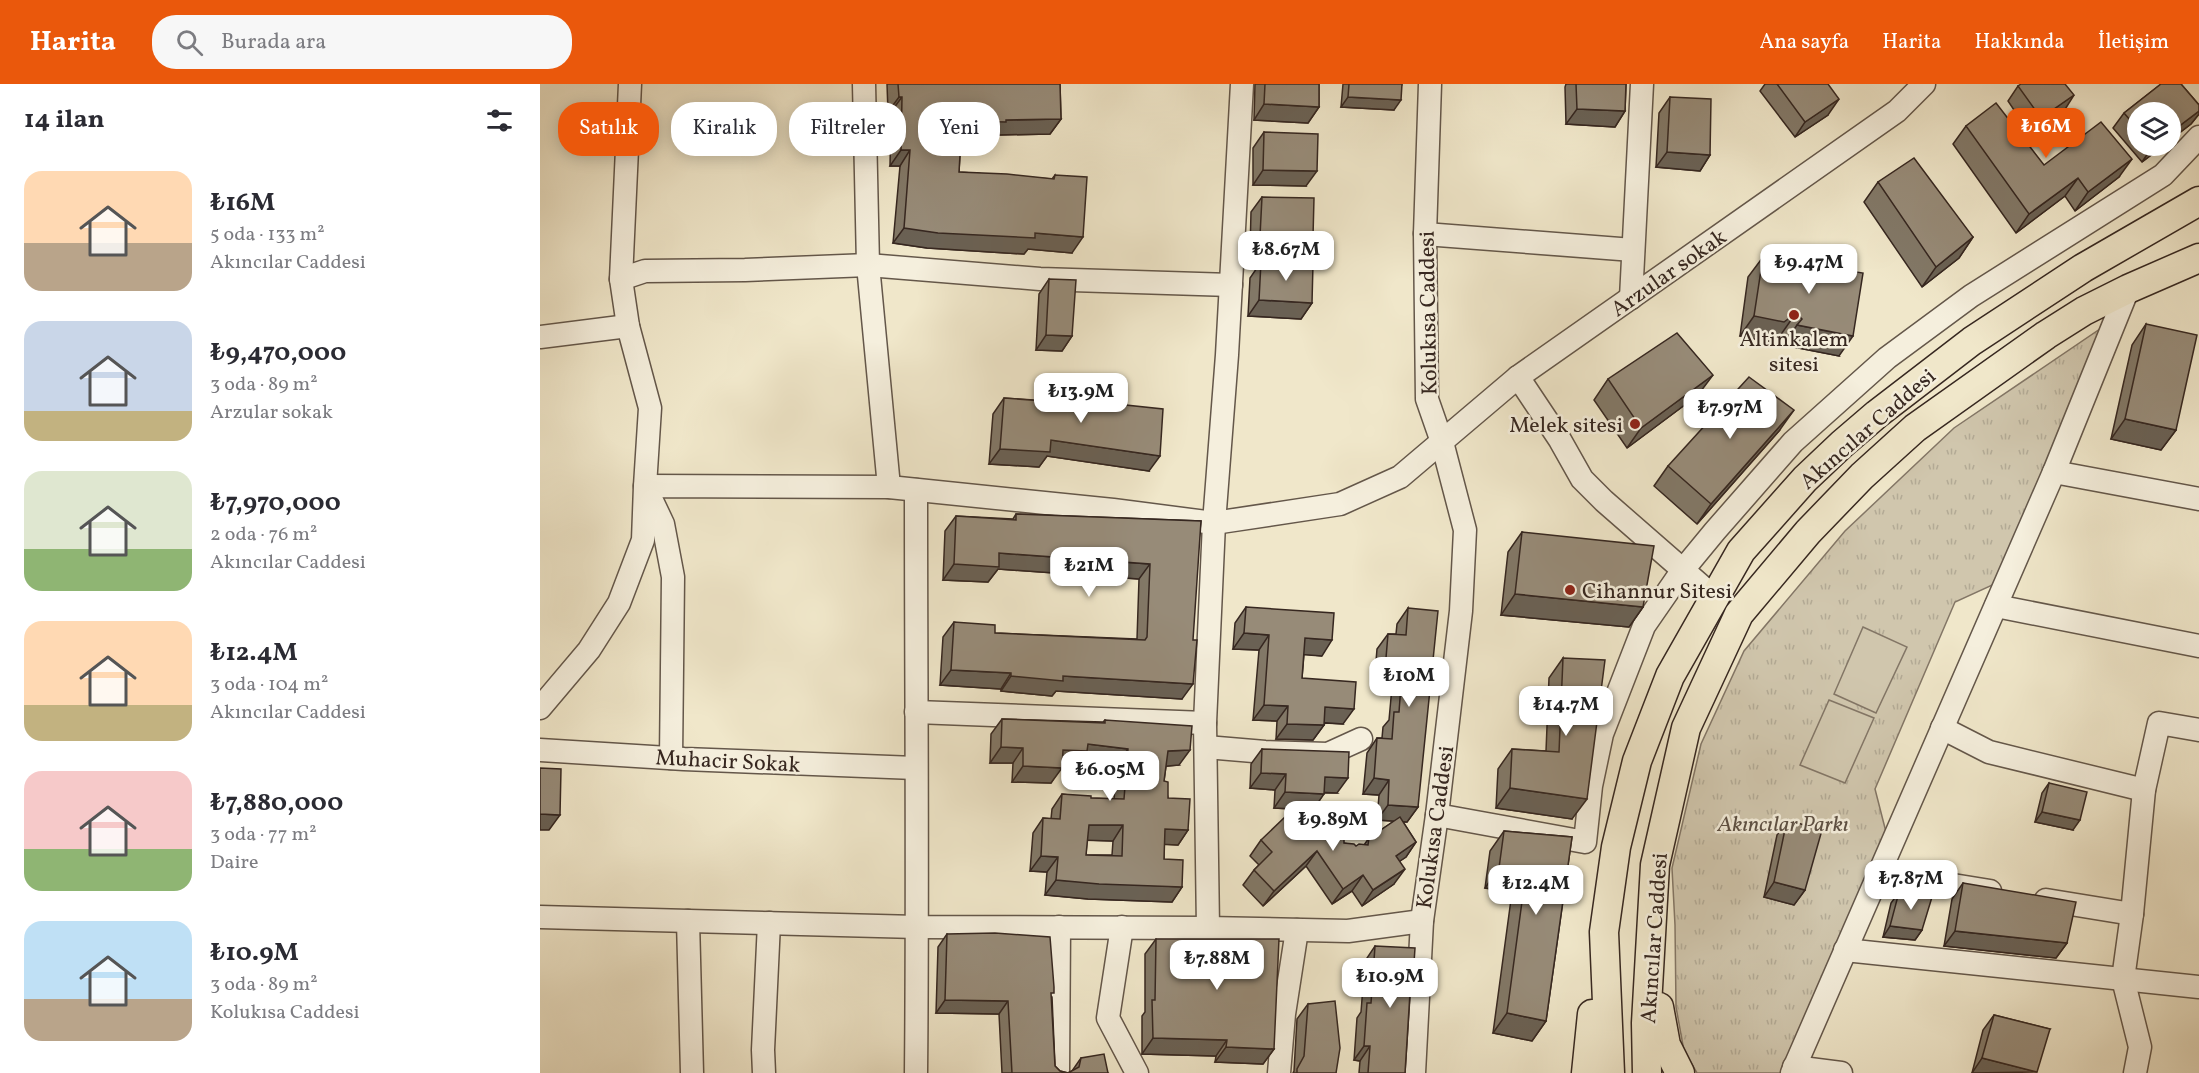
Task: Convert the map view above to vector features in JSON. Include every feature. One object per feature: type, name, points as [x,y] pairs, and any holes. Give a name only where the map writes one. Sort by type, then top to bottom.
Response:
[{"type":"main road","name":"Akıncılar Caddesi","points":[[1610,1073],[1604,932],[1616,847],[1637,761],[1670,676],[1741,551],[1805,479],[1842,444],[1972,341],[2083,268],[2199,201]]},
{"type":"main road","name":"Akıncılar Caddesi","points":[[1647,1073],[1649,958],[1655,865],[1686,728],[1739,614],[1808,531],[1862,476],[1915,428],[2046,335],[2084,311],[2199,258]]},
{"type":"main road","points":[[1586,1073],[1591,1038],[1594,967],[1604,932]]},
{"type":"main road","points":[[1649,958],[1666,1045],[1680,1073]]},
{"type":"street","points":[[540,708],[589,650],[619,603],[643,540],[650,408],[627,326],[621,279],[630,84]]},
{"type":"street","points":[[864,84],[868,265],[889,487]]},
{"type":"street","points":[[1208,928],[1205,723],[1214,523],[1231,285],[1242,84]]},
{"type":"street","name":"Kolukısa Caddesi","points":[[1414,1073],[1422,921],[1461,611],[1466,530],[1443,442],[1426,399],[1425,234],[1430,84]]},
{"type":"street","points":[[1631,298],[1642,84]]},
{"type":"street","name":"Arzular sokak","points":[[645,486],[889,487],[1113,510],[1214,523],[1340,504],[1400,477],[1518,377],[1896,111],[1924,84]]},
{"type":"street","points":[[1437,815],[1585,842],[1591,786],[1602,734],[1644,626],[1682,571],[1793,442],[1887,358],[1971,296],[2163,175],[2199,137]]},
{"type":"street","points":[[1425,234],[1633,250]]},
{"type":"street","points":[[621,279],[645,271],[868,265],[1040,279],[1231,285]]},
{"type":"street","points":[[1841,1073],[1793,1070],[2054,472],[2128,289]]},
{"type":"street","points":[[540,337],[627,326]]},
{"type":"street","points":[[1518,377],[1560,440],[1582,479],[1682,571],[1714,597]]},
{"type":"street","points":[[2054,472],[2199,499]]},
{"type":"street","points":[[645,486],[663,524],[673,577],[671,758]]},
{"type":"street","points":[[916,490],[916,1073]]},
{"type":"street","points":[[1996,606],[2199,646]]},
{"type":"street","points":[[916,712],[1205,723]]},
{"type":"street","points":[[2135,1073],[2140,1047],[2123,979],[2144,790],[2159,723],[2199,730]]},
{"type":"street","points":[[1942,728],[1989,752],[2144,790]]},
{"type":"street","points":[[1206,747],[1328,754],[1361,739]]},
{"type":"street","name":"Muhacir Sokak","points":[[540,750],[915,768]]},
{"type":"street","points":[[1879,873],[2006,894]]},
{"type":"street","points":[[2029,897],[2132,914]]},
{"type":"street","points":[[540,918],[917,927],[1122,927],[1348,931],[1422,921]]},
{"type":"street","points":[[688,921],[692,1073]]},
{"type":"street","points":[[764,1073],[769,923]]},
{"type":"street","points":[[1058,1073],[1059,927]]},
{"type":"street","points":[[1122,927],[1108,1018],[1137,1073]]},
{"type":"street","points":[[1279,1073],[1284,1014],[1298,930]]},
{"type":"street","points":[[1845,950],[2199,987]]},
{"type":"green space","name":"Akıncılar Parkı","points":[[2100,329],[1999,582],[1955,602],[1875,789],[1886,832],[1780,1073],[1697,1073],[1684,1051],[1676,1007],[1672,868],[1701,744],[1744,651],[1845,531],[1954,428]]},
{"type":"green space","points":[[1863,627],[1907,647],[1876,713],[1834,694]]},
{"type":"green space","points":[[1829,700],[1874,718],[1845,783],[1800,765]]},
{"type":"building","points":[[898,84],[1060,84],[1061,119],[1000,122],[1000,102],[918,102],[918,156],[960,156],[959,172],[1054,179],[1055,175],[1087,177],[1083,237],[1035,233],[1035,238],[938,233],[904,228],[910,150],[906,150],[906,102],[902,102],[902,97],[899,97]]},
{"type":"building","points":[[1265,84],[1319,84],[1319,107],[1264,104]]},
{"type":"building","points":[[1349,84],[1402,84],[1401,100],[1348,97]]},
{"type":"building","points":[[1576,84],[1626,84],[1625,111],[1577,109]]},
{"type":"building","points":[[1777,84],[1828,84],[1839,99],[1805,122]]},
{"type":"building","points":[[2021,84],[2065,84],[2074,95],[2041,118],[2018,86]]},
{"type":"building","points":[[2161,84],[2181,84],[2199,105],[2199,111],[2181,125],[2181,102],[2138,102]]},
{"type":"building","points":[[1670,97],[1711,99],[1710,155],[1667,152]]},
{"type":"building","points":[[1996,103],[2044,165],[2101,122],[2127,153],[2127,156],[2132,159],[2088,192],[2078,178],[2029,214],[1966,126]]},
{"type":"building","points":[[1264,132],[1318,134],[1317,171],[1263,170]]},
{"type":"building","points":[[1914,158],[1973,237],[1936,267],[1878,182]]},
{"type":"building","points":[[1262,197],[1314,198],[1313,237],[1260,236]]},
{"type":"building","points":[[1763,257],[1863,273],[1853,336],[1797,325],[1802,319],[1796,313],[1784,322],[1754,316]]},
{"type":"building","points":[[1261,262],[1313,264],[1312,303],[1259,300]]},
{"type":"building","points":[[1049,279],[1076,280],[1072,336],[1046,335]]},
{"type":"building","points":[[2146,324],[2197,335],[2176,430],[2125,419]]},
{"type":"building","name":"Melek sitesi","points":[[1677,333],[1713,375],[1641,428],[1608,379]]},
{"type":"building","name":"Melek sitesi","points":[[1749,377],[1794,410],[1711,504],[1668,466]]},
{"type":"building","points":[[1072,387],[1108,389],[1107,403],[1163,409],[1160,456],[1051,440],[1050,452],[1000,449],[1004,398],[1071,403]]},
{"type":"building","points":[[1016,514],[1201,521],[1193,640],[1197,640],[1193,684],[1063,676],[1063,681],[1011,676],[1011,673],[951,670],[954,622],[995,625],[995,633],[1145,640],[1147,637],[1150,564],[999,553],[999,567],[954,564],[956,516],[1016,520]]},
{"type":"building","points":[[1522,532],[1654,546],[1643,607],[1515,594]]},
{"type":"building","points":[[1246,607],[1334,613],[1332,640],[1305,638],[1302,678],[1356,682],[1354,709],[1325,707],[1324,725],[1287,724],[1288,706],[1264,705],[1269,635],[1244,633]]},
{"type":"building","points":[[1408,608],[1438,611],[1418,807],[1388,805],[1389,780],[1374,778],[1377,738],[1392,739],[1394,712],[1399,712],[1402,672],[1385,670],[1388,634],[1406,635]]},
{"type":"building","points":[[1563,658],[1605,660],[1587,799],[1510,788],[1512,749],[1559,752]]},
{"type":"building","points":[[1002,719],[1105,723],[1105,720],[1192,726],[1190,750],[1168,751],[1164,781],[1168,782],[1168,798],[1190,799],[1188,830],[1165,829],[1164,859],[1183,860],[1182,887],[1056,880],[1058,857],[1041,856],[1043,818],[1060,819],[1062,794],[1124,799],[1128,749],[1088,744],[1087,751],[1063,750],[1062,768],[1023,766],[1023,748],[1001,747]],"holes":[[[1089,825],[1123,825],[1122,856],[1086,855]]]},
{"type":"building","points":[[1262,749],[1349,752],[1348,778],[1325,777],[1324,794],[1285,792],[1286,774],[1261,773]]},
{"type":"building","points":[[540,768],[561,769],[560,815],[540,814]]},
{"type":"building","points":[[2049,783],[2087,792],[2080,820],[2042,812]]},
{"type":"building","points":[[1319,808],[1344,834],[1344,843],[1356,846],[1368,845],[1369,838],[1400,817],[1416,842],[1396,856],[1405,869],[1373,890],[1363,875],[1343,889],[1317,851],[1274,891],[1254,870],[1272,852],[1261,840],[1287,815],[1299,828]]},
{"type":"building","points":[[1787,820],[1822,830],[1805,890],[1774,882]]},
{"type":"building","points":[[1504,831],[1572,837],[1546,1021],[1507,1013],[1526,872],[1499,868]]},
{"type":"building","points":[[1963,883],[2076,902],[2067,943],[1955,931]]},
{"type":"building","points":[[1899,892],[1932,897],[1922,930],[1890,926]]},
{"type":"building","points":[[995,933],[1050,937],[1054,987],[1054,993],[1051,993],[1055,1066],[1060,1071],[1068,1073],[1012,1073],[1008,1001],[945,1000],[947,934]]},
{"type":"building","points":[[1156,939],[1279,939],[1274,1049],[1226,1047],[1227,1040],[1153,1038],[1152,1000],[1155,1000]]},
{"type":"building","points":[[1375,946],[1415,948],[1405,1073],[1368,1073],[1370,1046],[1364,1046],[1367,1003],[1371,1003]]},
{"type":"building","points":[[1335,1001],[1340,1048],[1336,1073],[1297,1073],[1304,1056],[1308,1004]]},
{"type":"building","points":[[1994,1015],[2050,1029],[2037,1072],[1982,1058]]},
{"type":"building","points":[[1104,1054],[1108,1073],[1068,1073],[1079,1067],[1081,1058]]},
{"type":"place","name":"Altinkalem sitesi","points":[[1794,315]]},
{"type":"place","name":"Melek sitesi","points":[[1635,424]]},
{"type":"place","name":"Cihannur Sitesi","points":[[1570,590]]}]
